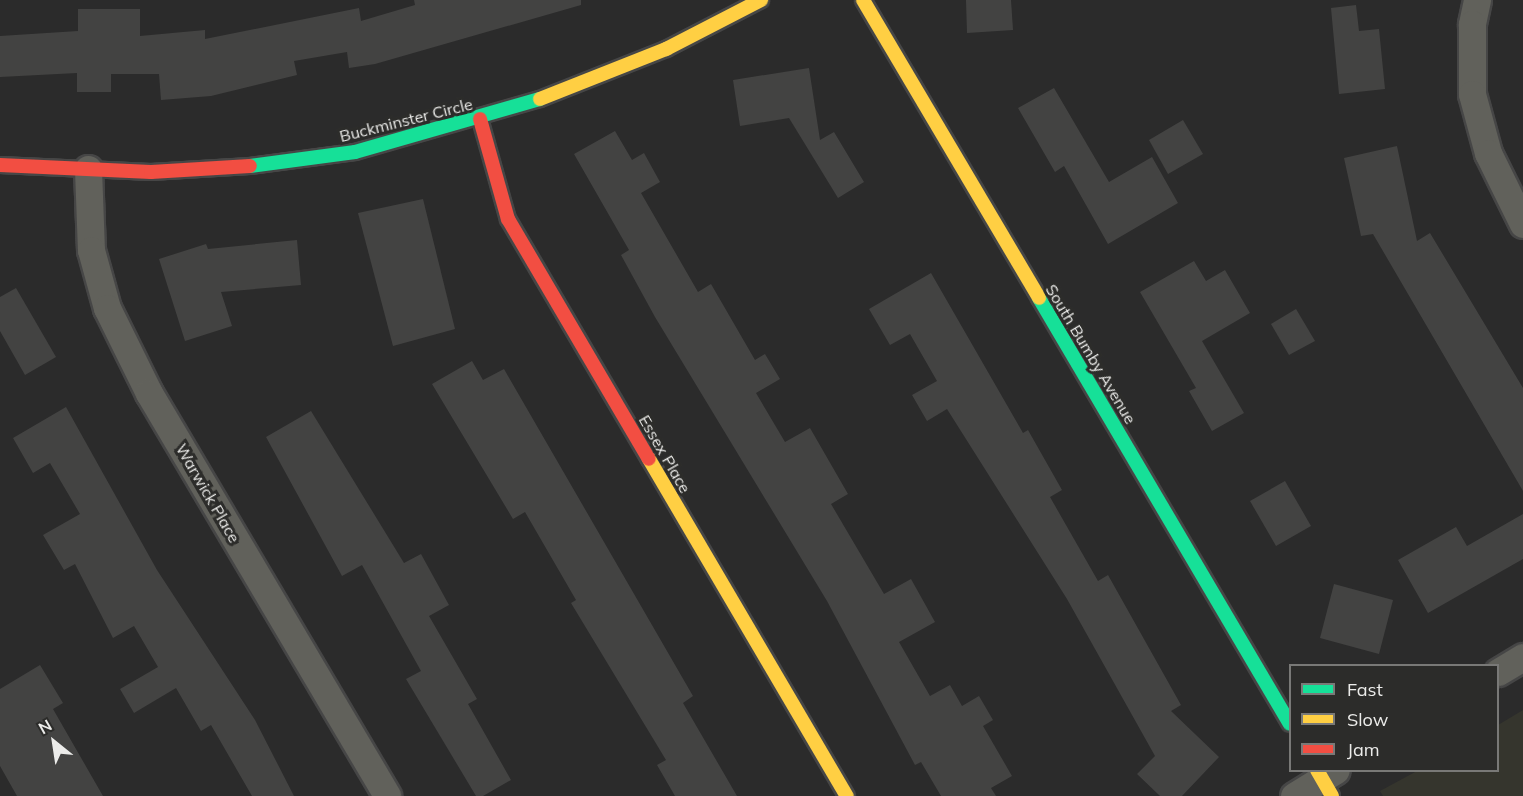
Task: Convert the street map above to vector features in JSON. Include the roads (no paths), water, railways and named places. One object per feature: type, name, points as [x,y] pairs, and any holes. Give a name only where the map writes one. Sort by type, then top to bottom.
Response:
[{"type":"street","name":"Buckminster Circle","points":[[0,165],[88,169],[225,168],[355,152],[480,119],[577,87],[666,49],[761,0]]},
{"type":"street","name":"South Bumby Avenue","points":[[863,0],[1289,722]]},
{"type":"street","points":[[1477,0],[1472,24],[1472,93],[1488,153],[1523,224]]},
{"type":"street","name":"Essex Place","points":[[480,119],[508,219],[847,796]]},
{"type":"street","name":"Warwick Place","points":[[88,169],[91,250],[107,308],[149,393],[387,796]]},
{"type":"street","points":[[1499,671],[1523,657]]},
{"type":"street","points":[[1294,796],[1327,779]]}]
